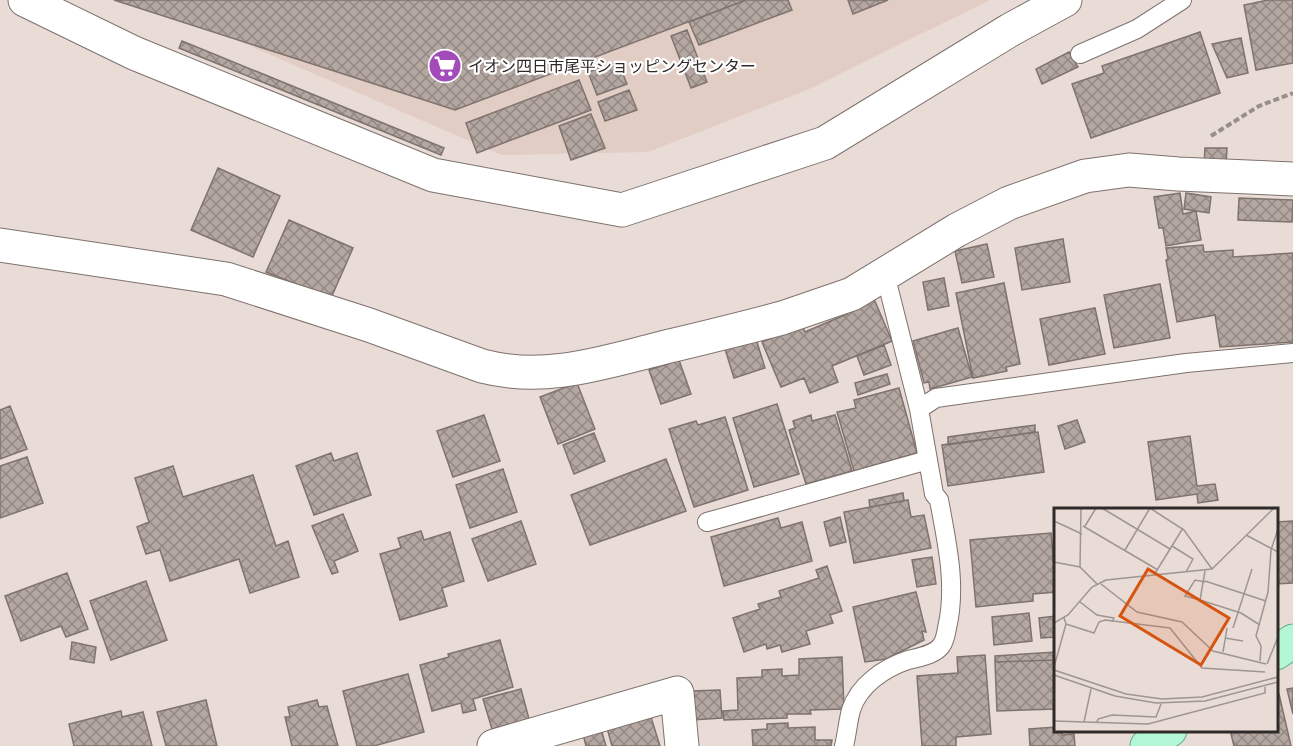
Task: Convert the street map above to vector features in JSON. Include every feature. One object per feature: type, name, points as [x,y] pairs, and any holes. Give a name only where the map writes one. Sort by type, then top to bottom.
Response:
[{"type":"main road","points":[[1278,652],[1293,641]]},
{"type":"main road","points":[[1147,746],[1167,731]]},
{"type":"street","points":[[25,0],[134,53],[433,175],[622,210],[825,142],[1010,30],[1065,0]]},
{"type":"street","points":[[0,245],[226,279],[369,325],[500,371],[521,373],[565,371],[589,367],[782,318],[852,294],[957,230],[1009,203],[1085,176],[1129,170],[1293,179]]},
{"type":"street","points":[[494,746],[677,693],[682,746]]},
{"type":"lane","points":[[1080,54],[1137,29],[1182,0]]},
{"type":"lane","points":[[844,746],[852,709],[860,692],[893,665],[938,650],[944,643],[949,622],[951,570],[939,500],[934,494],[919,409],[885,274]]},
{"type":"lane","points":[[919,409],[936,398],[1185,363],[1293,353]]},
{"type":"lane","points":[[707,522],[928,460]]},
{"type":"path","points":[[1178,174],[1184,160],[1200,143],[1259,106],[1293,93]]},
{"type":"shaded area","points":[[144,0],[990,0],[807,90],[648,152],[502,155]]},
{"type":"building","name":"イオン四日市尾平ショッピングセンター","points":[[114,0],[746,0],[455,110]]},
{"type":"building","points":[[746,0],[788,0],[792,10],[699,45],[689,22]]},
{"type":"building","points":[[848,0],[888,0],[853,14]]},
{"type":"building","points":[[1268,0],[1293,0],[1293,63],[1256,70],[1244,5]]},
{"type":"building","points":[[687,30],[707,82],[691,88],[671,36]]},
{"type":"building","points":[[1200,32],[1220,93],[1091,138],[1072,84],[1104,73],[1102,66]]},
{"type":"building","points":[[1241,38],[1248,73],[1227,78],[1212,44]]},
{"type":"building","points":[[182,41],[444,148],[441,155],[179,48]]},
{"type":"building","points":[[1069,52],[1078,67],[1042,84],[1036,69]]},
{"type":"building","points":[[618,62],[627,84],[597,95],[588,72]]},
{"type":"building","points":[[579,80],[591,110],[477,153],[466,123]]},
{"type":"building","points":[[629,90],[637,110],[605,121],[598,102]]},
{"type":"building","points":[[591,114],[605,148],[571,160],[559,126]]},
{"type":"building","points":[[1205,148],[1227,148],[1226,165],[1204,165]]},
{"type":"building","points":[[218,168],[280,196],[253,257],[191,230]]},
{"type":"building","points":[[1180,193],[1183,214],[1196,211],[1201,240],[1166,246],[1163,228],[1159,228],[1154,197]]},
{"type":"building","points":[[1186,193],[1211,197],[1209,213],[1184,209]]},
{"type":"building","points":[[1239,198],[1293,200],[1292,222],[1238,220]]},
{"type":"building","points":[[289,220],[353,248],[331,298],[266,272]]},
{"type":"building","points":[[1063,239],[1070,282],[1022,290],[1015,248]]},
{"type":"building","points":[[987,244],[994,277],[962,283],[955,251]]},
{"type":"building","points":[[1203,245],[1204,252],[1233,250],[1233,257],[1293,253],[1293,342],[1220,347],[1215,315],[1177,322],[1166,248]]},
{"type":"building","points":[[944,278],[949,306],[928,310],[923,282]]},
{"type":"building","points":[[1004,283],[1020,364],[1006,367],[1007,371],[973,378],[956,293]]},
{"type":"building","points":[[1160,284],[1170,338],[1114,348],[1104,295]]},
{"type":"building","points":[[874,299],[892,341],[832,366],[838,382],[810,393],[804,378],[781,387],[762,342],[802,325],[805,332],[847,314],[845,310]]},
{"type":"building","points":[[1095,308],[1105,354],[1049,365],[1040,319]]},
{"type":"building","points":[[958,328],[972,377],[930,389],[929,382],[924,383],[913,341]]},
{"type":"building","points":[[756,339],[765,368],[734,378],[725,349]]},
{"type":"building","points":[[884,345],[891,365],[864,375],[857,356]]},
{"type":"building","points":[[679,360],[691,394],[661,404],[649,370]]},
{"type":"building","points":[[887,374],[890,384],[858,395],[855,383]]},
{"type":"building","points":[[577,383],[595,429],[558,444],[540,397]]},
{"type":"building","points":[[899,388],[917,453],[854,471],[837,412],[856,408],[854,400]]},
{"type":"building","points":[[777,404],[799,474],[754,487],[733,418]]},
{"type":"building","points":[[10,406],[27,449],[0,459],[0,410]]},
{"type":"building","points":[[484,415],[500,461],[453,477],[437,431]]},
{"type":"building","points":[[811,415],[812,421],[835,415],[852,471],[806,484],[789,430],[795,428],[793,421]]},
{"type":"building","points":[[725,417],[748,490],[694,507],[669,429],[696,421],[698,425]]},
{"type":"building","points":[[1077,420],[1085,442],[1065,449],[1058,426]]},
{"type":"building","points":[[1035,425],[1035,432],[948,445],[948,437]]},
{"type":"building","points":[[1038,432],[1044,472],[948,486],[942,445]]},
{"type":"building","points":[[594,433],[605,461],[574,474],[563,445]]},
{"type":"building","points":[[1190,436],[1197,486],[1215,484],[1218,500],[1198,503],[1197,494],[1156,500],[1148,442]]},
{"type":"building","points":[[331,453],[334,461],[357,453],[371,495],[314,515],[296,466]]},
{"type":"building","points":[[27,457],[43,503],[0,518],[0,466]]},
{"type":"building","points":[[666,459],[686,511],[590,545],[571,495]]},
{"type":"building","points":[[173,466],[183,497],[253,475],[276,546],[288,541],[299,577],[250,593],[239,559],[170,581],[160,550],[146,554],[137,527],[149,522],[135,478]]},
{"type":"building","points":[[503,469],[517,512],[470,528],[456,485]]},
{"type":"building","points":[[903,493],[904,501],[870,507],[869,500]]},
{"type":"building","points":[[908,500],[911,517],[924,515],[931,548],[854,563],[844,512]]},
{"type":"building","points":[[343,514],[358,551],[334,561],[338,572],[332,574],[312,526]]},
{"type":"building","points":[[840,517],[846,542],[830,546],[824,522]]},
{"type":"building","points":[[778,518],[781,528],[802,522],[812,561],[724,586],[711,537]]},
{"type":"building","points":[[521,521],[536,564],[488,581],[472,539]]},
{"type":"building","points":[[1293,521],[1293,583],[1278,584],[1278,522]]},
{"type":"building","points":[[421,531],[424,540],[450,532],[464,581],[442,588],[447,606],[400,620],[380,554],[401,548],[398,538]]},
{"type":"building","points":[[1051,533],[1054,592],[1033,594],[1033,601],[976,607],[970,540]]},
{"type":"building","points":[[932,557],[936,584],[917,587],[912,560]]},
{"type":"building","points":[[827,566],[842,611],[830,615],[833,623],[806,631],[810,644],[782,652],[780,645],[767,649],[766,644],[744,652],[733,618],[760,609],[758,604],[781,597],[779,591],[819,578],[816,570]]},
{"type":"building","points":[[67,573],[88,629],[66,637],[61,626],[21,641],[5,596]]},
{"type":"building","points":[[146,581],[167,640],[111,660],[90,601]]},
{"type":"building","points":[[916,592],[926,632],[922,631],[924,640],[886,659],[865,662],[853,607]]},
{"type":"building","points":[[1029,613],[1032,641],[994,645],[992,617]]},
{"type":"building","points":[[1054,616],[1054,637],[1041,638],[1039,618]]},
{"type":"building","points":[[500,640],[513,687],[473,699],[476,710],[463,713],[461,703],[432,711],[420,665],[449,657],[448,654]]},
{"type":"building","points":[[72,642],[96,647],[94,663],[70,659]]},
{"type":"building","points":[[1054,652],[1054,660],[995,662],[995,656]]},
{"type":"building","points":[[985,655],[991,734],[956,737],[956,746],[922,746],[917,676],[958,673],[957,657]]},
{"type":"building","points":[[842,657],[844,709],[810,710],[811,714],[787,714],[787,718],[724,720],[723,711],[738,710],[737,678],[762,677],[762,670],[782,669],[782,676],[799,675],[799,659]]},
{"type":"building","points":[[1054,660],[1054,709],[997,711],[995,662]]},
{"type":"building","points":[[408,674],[424,732],[374,746],[357,746],[343,691]]},
{"type":"building","points":[[1293,688],[1293,714],[1287,689]]},
{"type":"building","points":[[521,689],[529,719],[492,729],[483,699]]},
{"type":"building","points":[[720,690],[722,718],[692,720],[690,691]]},
{"type":"building","points":[[1279,694],[1291,746],[1234,746],[1230,731],[1278,731]]},
{"type":"building","points":[[206,700],[217,746],[166,746],[157,712]]},
{"type":"building","points":[[317,700],[319,707],[327,706],[338,746],[292,746],[285,717],[290,717],[288,707]]},
{"type":"building","points":[[121,711],[122,717],[143,712],[152,746],[74,746],[69,724]]},
{"type":"building","points":[[650,714],[660,746],[612,746],[607,728]]},
{"type":"building","points":[[788,723],[788,728],[815,727],[815,740],[832,740],[831,746],[753,746],[752,730],[767,729],[767,724]]},
{"type":"building","points":[[1054,727],[1054,731],[1061,731],[1062,735],[1074,734],[1075,746],[1030,746],[1029,729]]},
{"type":"building","points":[[601,729],[606,746],[586,746],[583,734]]},
{"type":"place","name":"イオン四日市尾平ショッピングセンター","points":[[445,66]]}]
